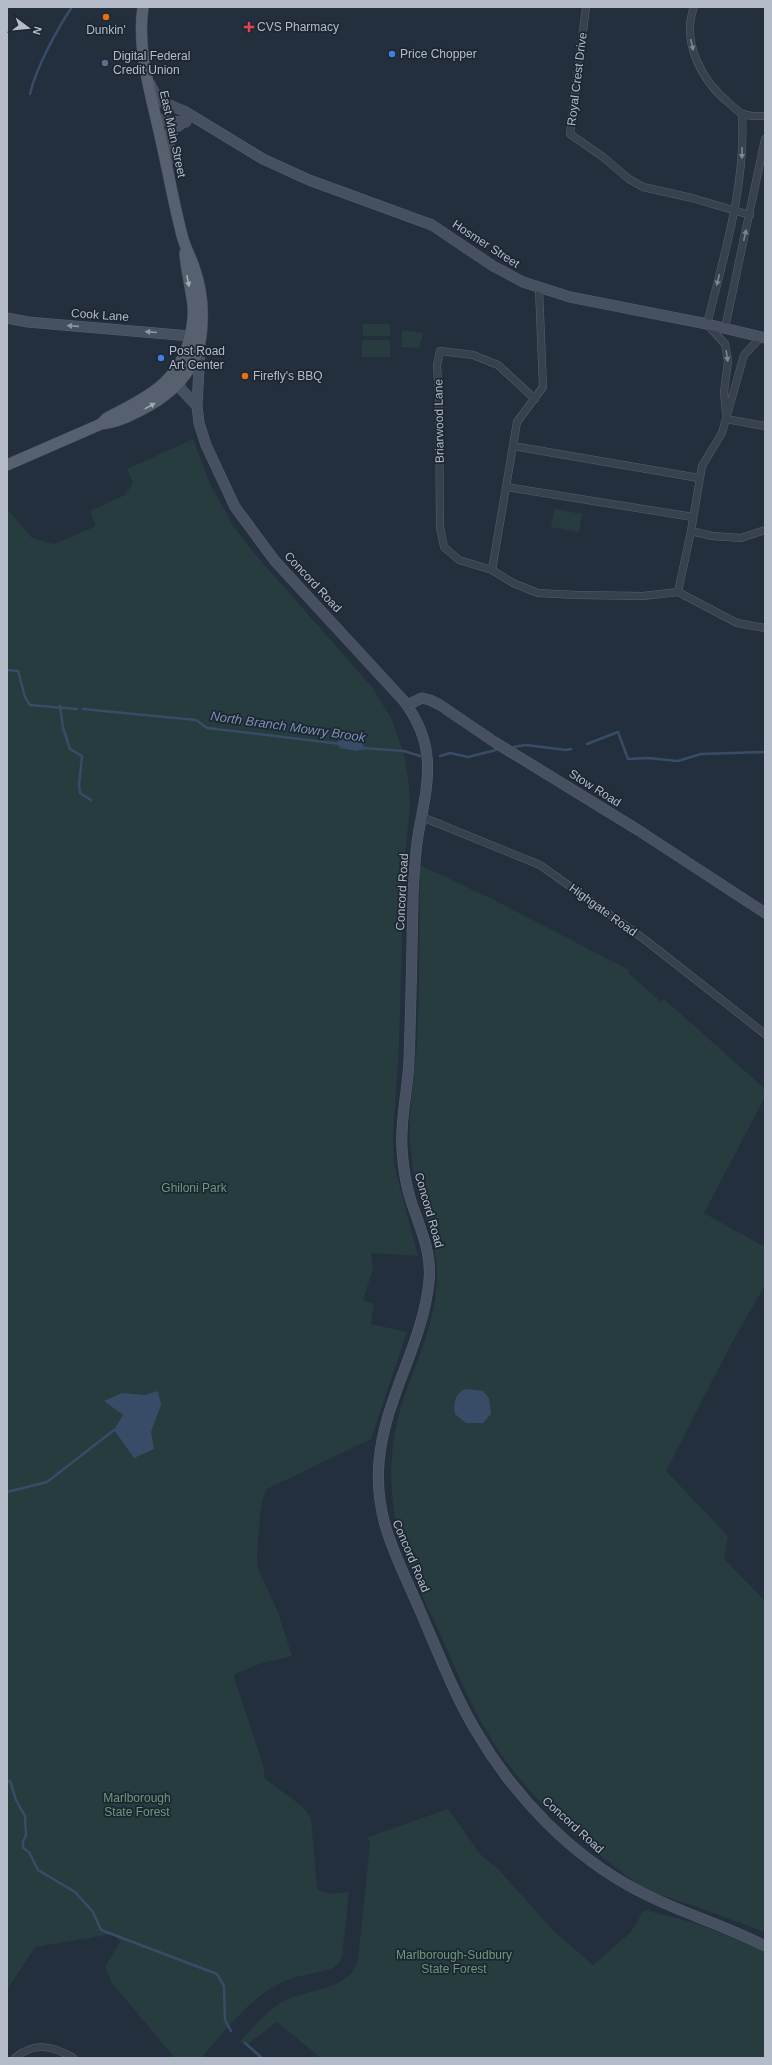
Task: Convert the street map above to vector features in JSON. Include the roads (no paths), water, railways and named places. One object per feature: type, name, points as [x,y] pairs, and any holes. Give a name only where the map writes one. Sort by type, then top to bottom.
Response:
[{"type":"main road","name":"East Main Street","points":[[143,7],[141,27],[148,81],[184,242],[193,305],[190,336],[177,377]]},
{"type":"main road","name":"East Main Street","points":[[177,377],[195,356],[202,331],[201,297],[194,267],[184,242]]},
{"type":"main road","points":[[7,465],[101,424],[107,418],[150,395],[177,377]]},
{"type":"street","name":"Royal Crest Drive","points":[[586,7],[570,134],[603,157],[629,179],[643,187],[692,198],[750,215]]},
{"type":"street","points":[[694,7],[691,16],[691,37],[695,58],[704,76],[719,95],[742,114],[765,116]]},
{"type":"street","name":"Hosmer Street","points":[[148,81],[157,98],[185,116],[209,127],[293,174],[432,225],[508,276],[539,288],[604,305],[707,324],[763,338]]},
{"type":"street","points":[[726,419],[724,392],[728,362],[725,344],[707,324],[736,210],[742,165],[742,114]]},
{"type":"street","name":"Hosmer Street","points":[[156,118],[165,121],[185,116]]},
{"type":"street","points":[[167,170],[170,132],[185,116]]},
{"type":"street","points":[[725,328],[765,139]]},
{"type":"street","points":[[492,570],[517,422],[543,387],[539,288]]},
{"type":"street","name":"Cook Lane","points":[[7,318],[28,322],[190,336]]},
{"type":"street","name":"Concord Road","points":[[202,331],[197,390],[197,406],[200,429],[226,492],[245,522],[275,561],[407,705],[420,725],[428,754],[428,780],[414,879],[409,1063],[401,1134],[407,1184],[428,1249],[430,1266],[429,1283],[422,1316],[382,1440],[378,1463],[378,1497],[385,1530],[432,1639],[476,1731],[504,1774],[539,1815],[579,1851],[625,1884],[765,1946]]},
{"type":"street","points":[[763,338],[744,355],[722,433],[702,466],[691,531],[678,592],[737,624],[765,628]]},
{"type":"street","name":"Briarwood Lane","points":[[535,399],[498,366],[473,355],[440,351],[437,365],[439,398],[440,527],[444,547],[459,560],[492,570],[512,583],[538,592],[576,595],[643,596],[678,592]]},
{"type":"street","points":[[177,377],[194,385],[197,390]]},
{"type":"street","points":[[177,377],[181,389],[197,406]]},
{"type":"street","points":[[726,419],[765,426]]},
{"type":"street","points":[[513,446],[700,478]]},
{"type":"street","points":[[506,487],[693,516]]},
{"type":"street","points":[[691,531],[712,536],[741,538],[765,530]]},
{"type":"street","name":"Stow Road","points":[[407,705],[422,698],[440,705],[493,742],[610,812],[765,913]]},
{"type":"street","name":"Highgate Road","points":[[422,817],[540,865],[644,940],[765,1034]]},
{"type":"street","points":[[15,2058],[22,2052],[42,2047],[57,2049],[73,2058]]},
{"type":"water","points":[[340,738],[362,743],[365,749],[356,751],[340,748],[337,743]]},
{"type":"water","points":[[466,1389],[483,1391],[489,1398],[491,1414],[483,1423],[466,1423],[455,1414],[454,1406],[457,1396]]},
{"type":"water","points":[[158,1391],[161,1405],[151,1432],[154,1449],[134,1458],[114,1430],[123,1415],[104,1401],[122,1393],[144,1395]]},
{"type":"waterway","points":[[30,94],[37,73],[48,49],[72,7]]},
{"type":"waterway","name":"North Branch Mowry Brook","points":[[7,670],[18,671],[25,697],[30,705],[77,709]]},
{"type":"waterway","points":[[60,706],[63,728],[70,749],[82,756],[79,785],[80,793],[91,800]]},
{"type":"waterway","name":"North Branch Mowry Brook","points":[[83,709],[196,720],[207,728],[341,744]]},
{"type":"waterway","name":"North Branch Mowry Brook","points":[[587,744],[618,732],[628,759],[648,758],[678,761],[701,754],[765,752]]},
{"type":"waterway","name":"North Branch Mowry Brook","points":[[514,747],[526,745],[566,750],[571,749]]},
{"type":"waterway","name":"North Branch Mowry Brook","points":[[363,748],[404,751],[420,756]]},
{"type":"waterway","name":"North Branch Mowry Brook","points":[[440,756],[450,753],[468,757],[496,750]]},
{"type":"waterway","points":[[7,1492],[47,1482],[114,1430]]},
{"type":"waterway","points":[[7,1781],[10,1781],[16,1800],[25,1816],[26,1835],[23,1842],[23,1848],[29,1852],[38,1870],[75,1892],[93,1912],[101,1930],[217,1974],[224,1986],[225,2020],[231,2031]]},
{"type":"waterway","points":[[245,2043],[262,2058]]},
{"type":"place","name":"Dunkin'","points":[[106,17]]},
{"type":"place","name":"CVS Pharmacy","points":[[249,27]]},
{"type":"place","name":"Price Chopper","points":[[392,54]]},
{"type":"place","name":"Digital Federal Credit Union","points":[[105,63]]},
{"type":"place","name":"Post Road Art Center","points":[[161,358]]},
{"type":"place","name":"Firefly's BBQ","points":[[245,376]]},
{"type":"park label","name":"Ghiloni Park","points":[[194,1188]]},
{"type":"park label","name":"Marlborough State Forest","points":[[137,1805]]},
{"type":"park label","name":"Marlborough-Sudbury State Forest","points":[[454,1962]]}]
